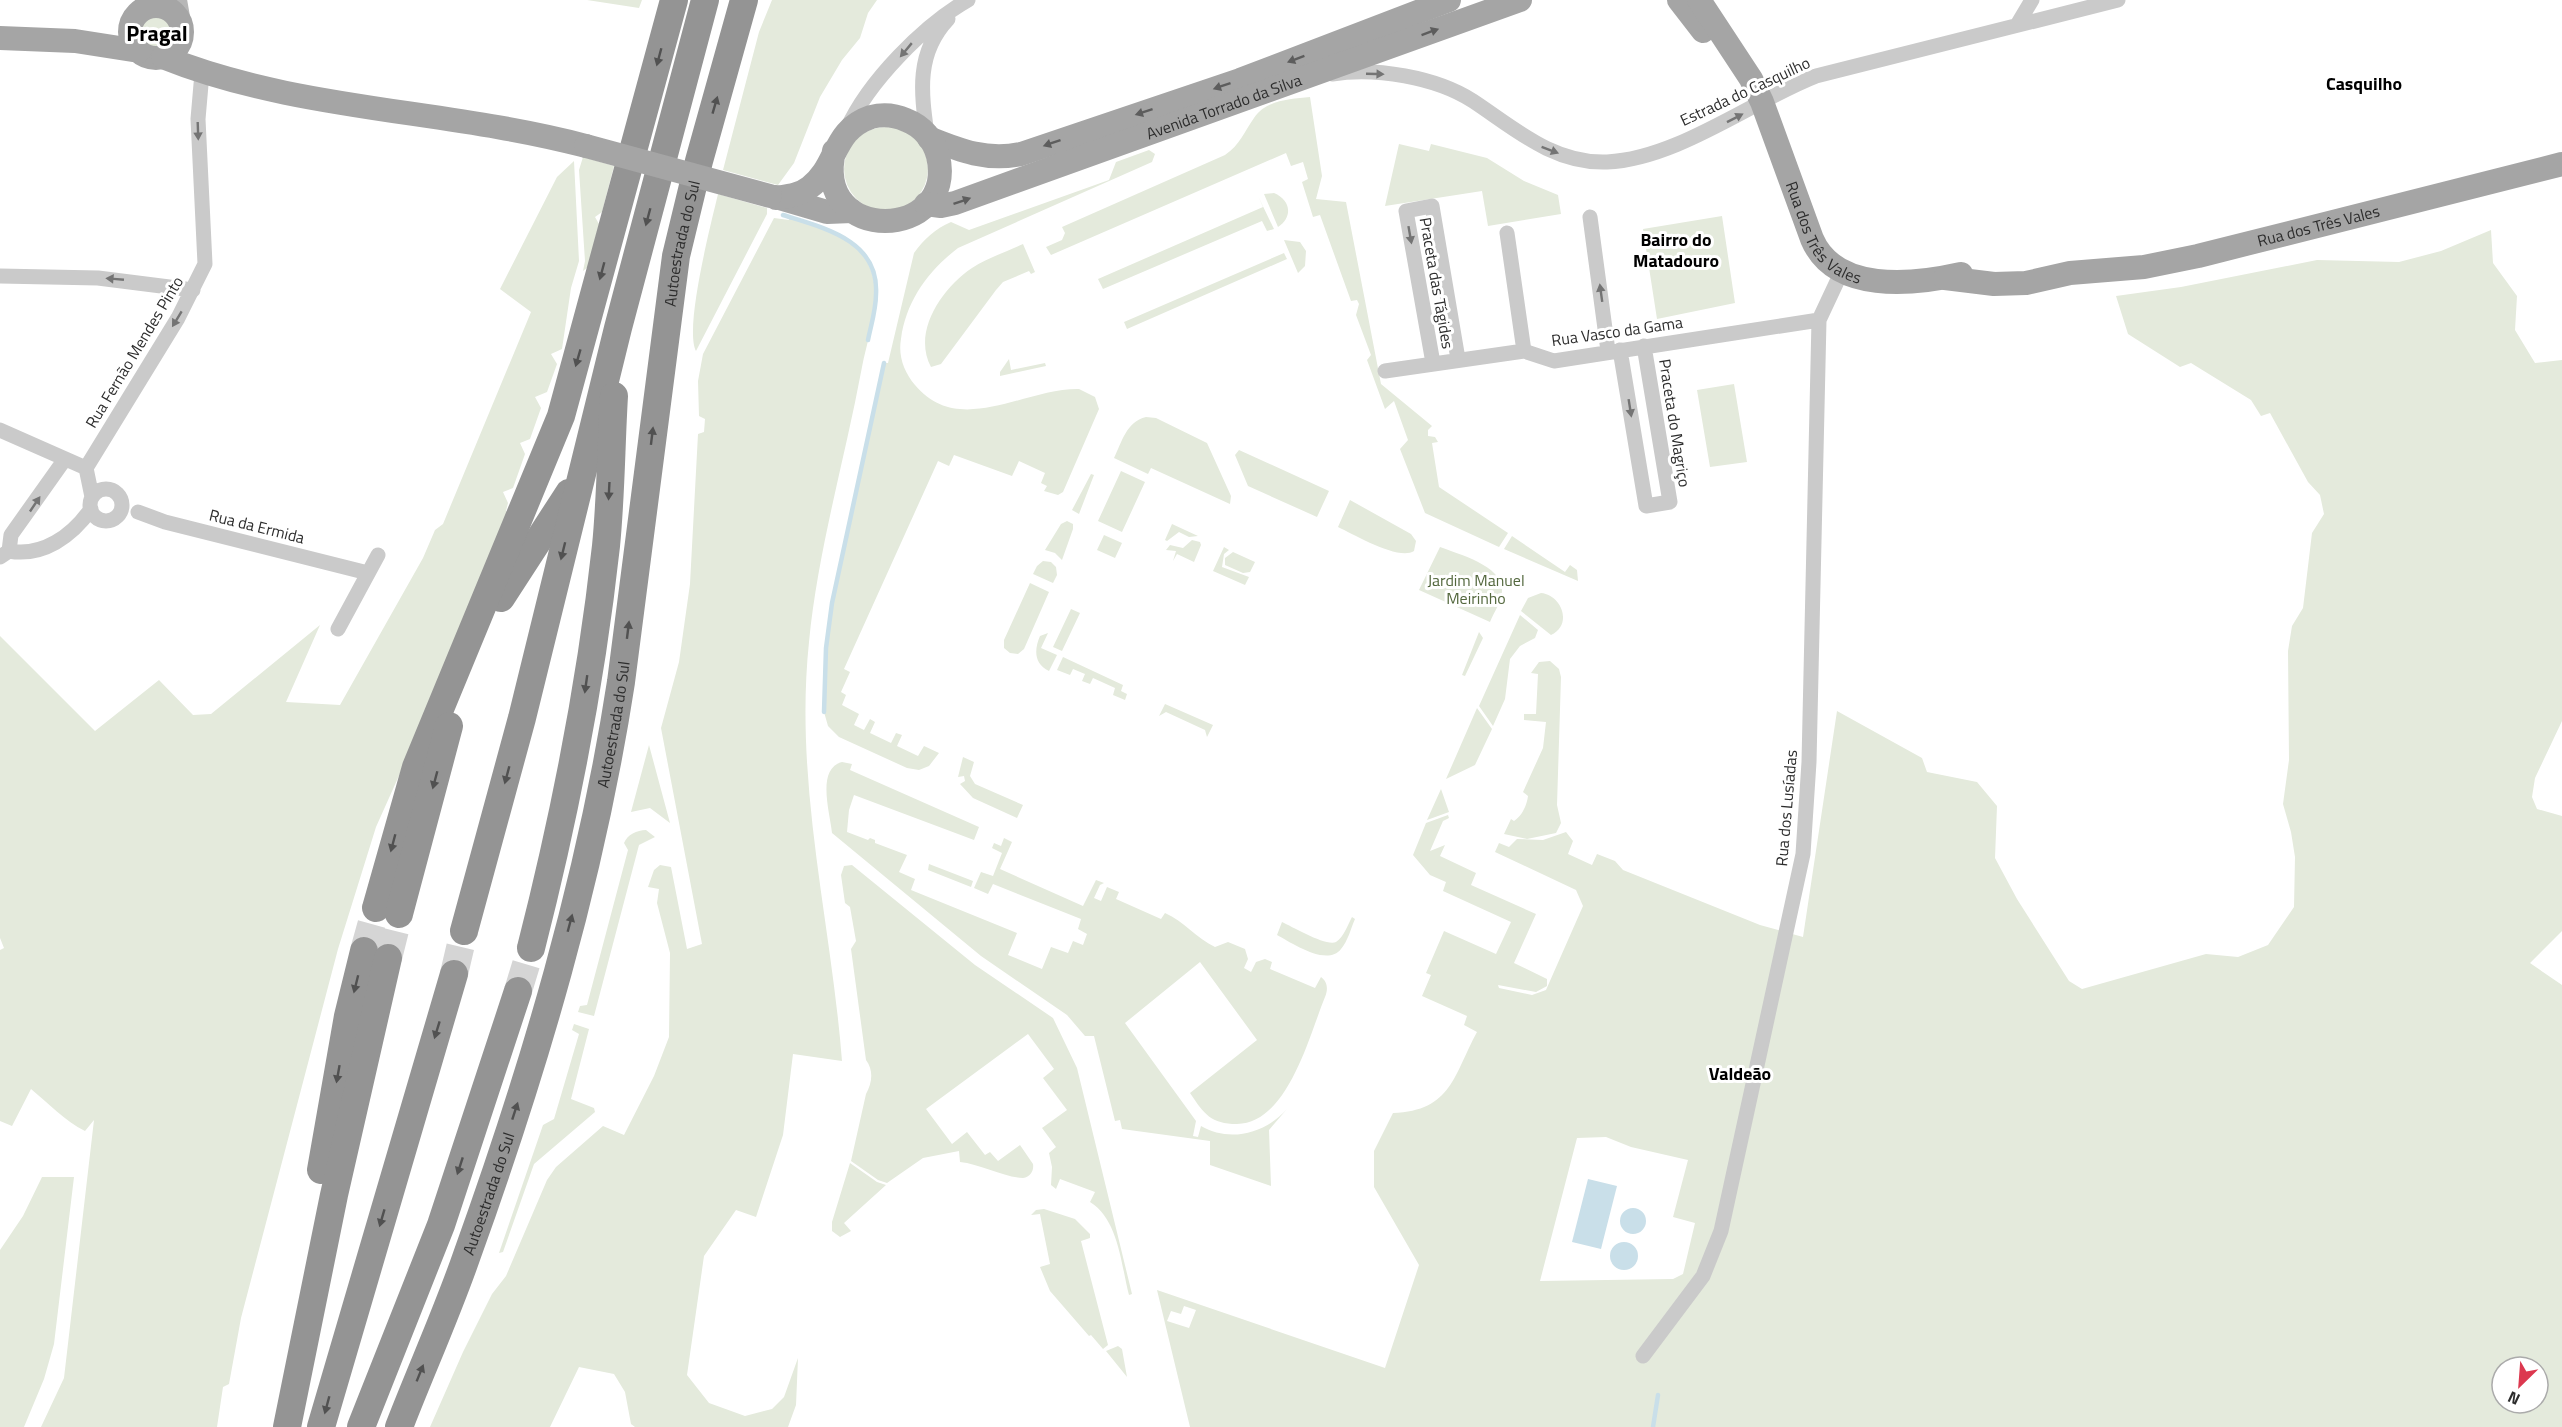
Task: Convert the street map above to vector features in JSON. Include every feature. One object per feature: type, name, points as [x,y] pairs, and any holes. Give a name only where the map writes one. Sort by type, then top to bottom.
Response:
[{"type":"highway","points":[[581,474],[482,628],[387,911],[416,767],[561,416],[674,0]]},
{"type":"highway","points":[[464,931],[522,718],[618,328],[705,0]]},
{"type":"highway","name":"Autoestrada do Sul","points":[[399,1427],[467,1256],[534,1055],[588,849],[611,750],[676,256],[699,161],[744,0]]},
{"type":"highway","points":[[531,948],[555,854],[578,747],[606,545],[618,328]]},
{"type":"highway","points":[[289,1417],[283,1389],[348,1016],[376,955]]},
{"type":"highway","points":[[321,1427],[454,974]]},
{"type":"highway","points":[[361,1427],[441,1225],[518,991]]},
{"type":"main road","name":"Avenida Torrado da Silva","points":[[928,136],[973,155],[1005,157],[1021,154],[1248,77],[1449,0]]},
{"type":"main road","name":"Avenida Torrado da Silva","points":[[926,204],[941,206],[955,203],[1520,0]]},
{"type":"main road","name":"Rua dos Três Vales","points":[[1679,0],[1762,102]]},
{"type":"main road","name":"Rua dos Três Vales","points":[[1701,0],[1762,102],[1817,251],[1831,266],[1854,278],[1880,280],[1945,278],[1991,267],[2025,266],[2070,273],[2144,267],[2198,256],[2562,164]]},
{"type":"main road","points":[[75,41],[142,9],[155,6],[165,8],[180,19],[201,57],[218,69],[249,84]]},
{"type":"main road","points":[[139,51],[130,35],[142,9]]},
{"type":"main road","points":[[0,38],[75,41],[139,51],[154,58],[173,52],[179,44],[180,19]]},
{"type":"main road","points":[[163,57],[202,73],[249,84],[347,103],[525,131],[827,212],[852,211]]},
{"type":"main road","points":[[773,197],[796,194],[809,188],[822,175],[840,141],[865,119],[887,115],[909,120],[928,136],[938,157],[939,177],[926,204],[914,214],[894,222],[872,221],[852,211],[838,194],[834,183],[832,162],[840,141]]},
{"type":"street","points":[[928,136],[922,92],[926,53],[937,32],[968,0]]},
{"type":"street","points":[[840,141],[856,110],[913,42],[938,18],[968,0]]},
{"type":"street","points":[[2017,26],[2032,0]]},
{"type":"street","name":"Estrada do Casquilho","points":[[1296,80],[1336,73],[1412,76],[1439,83],[1472,101],[1543,147],[1591,162],[1631,159],[1736,118],[1762,102],[1816,76],[2118,0]]},
{"type":"street","name":"Rua Fernão Mendes Pinto","points":[[86,468],[194,290],[205,264],[198,119],[202,73]]},
{"type":"street","name":"Praceta das Tágides","points":[[1433,363],[1406,211],[1432,206],[1458,359]]},
{"type":"street","points":[[1590,217],[1614,351]]},
{"type":"street","points":[[1507,234],[1524,351]]},
{"type":"street","name":"Rua dos Lusíadas","points":[[1643,1356],[1703,1276],[1721,1231],[1803,854],[1809,762],[1819,320],[1841,273]]},
{"type":"street","points":[[0,276],[98,278],[194,290]]},
{"type":"street","name":"Rua Vasco da Gama","points":[[1385,371],[1524,351],[1549,361],[1819,320]]},
{"type":"street","name":"Praceta do Magriço","points":[[1614,351],[1646,506],[1670,502],[1644,346]]},
{"type":"street","points":[[0,430],[86,468],[91,503],[100,520],[138,512]]},
{"type":"street","points":[[65,459],[11,535],[5,554],[26,554],[70,535],[91,503],[104,489],[115,492],[120,498],[121,510],[116,518]]},
{"type":"street","name":"Rua da Ermida","points":[[120,498],[138,512],[165,522],[368,573]]},
{"type":"street","points":[[338,629],[378,555]]},
{"type":"green space","points":[[587,0],[642,0],[639,8]]},
{"type":"green space","points":[[772,0],[877,0],[868,13],[860,38],[842,60],[820,97],[794,163],[778,185],[723,170],[759,32]]},
{"type":"green space","points":[[156,17],[167,21],[171,32],[167,43],[156,47],[145,43],[141,32],[145,21]]},
{"type":"green space","points":[[1310,97],[1322,176],[1316,199],[1346,202],[1381,384],[1432,426],[1428,430],[1428,436],[1435,437],[1438,442],[1432,443],[1439,487],[1508,533],[1499,547],[1425,513],[1400,449],[1408,440],[1394,401],[1385,409],[1367,360],[1371,355],[1356,315],[1359,304],[1357,300],[1351,301],[1320,215],[1313,217],[1302,182],[1308,179],[1303,162],[1291,166],[1286,153],[1051,255],[1046,247],[1062,240],[1065,233],[1062,227],[1225,155],[1265,107],[1279,102]]},
{"type":"green space","points":[[886,127],[902,130],[916,139],[925,153],[928,169],[925,185],[916,199],[902,208],[886,211],[870,208],[856,199],[847,185],[844,169],[847,153],[856,139],[870,130]]},
{"type":"green space","points":[[1399,144],[1429,151],[1431,144],[1487,158],[1524,181],[1558,195],[1561,214],[1488,226],[1482,191],[1385,206]]},
{"type":"green space","points":[[1149,150],[1155,154],[1152,162],[958,248],[928,277],[913,300],[904,325],[900,345],[901,358],[911,380],[932,400],[951,408],[972,409],[1036,395],[1079,389],[1095,397],[1099,409],[1063,492],[1058,495],[1044,491],[1047,486],[1041,483],[1045,473],[1019,461],[1012,476],[954,455],[949,466],[938,461],[844,669],[850,672],[841,692],[846,695],[842,705],[859,714],[854,725],[864,730],[870,719],[875,722],[870,733],[891,743],[896,733],[902,735],[897,746],[918,756],[924,746],[939,753],[929,766],[919,770],[907,768],[839,737],[828,726],[824,712],[826,648],[833,603],[885,363],[888,363],[914,253],[930,235],[951,222],[969,230],[1109,180],[1116,162]]},
{"type":"green space","points":[[583,157],[614,166],[602,212],[595,217],[599,224],[588,267],[583,271],[585,261],[579,170]]},
{"type":"green space","points":[[574,161],[579,261],[571,288],[562,349],[551,354],[557,364],[547,392],[535,397],[541,408],[530,439],[520,443],[525,454],[513,488],[503,492],[508,503],[506,511],[509,513],[488,577],[376,827],[338,949],[241,1318],[229,1384],[223,1387],[217,1427],[41,1427],[64,1378],[94,1120],[85,1131],[64,1117],[31,1089],[12,1126],[0,1121],[0,950],[4,948],[0,938],[0,636],[95,731],[159,680],[193,715],[211,714],[320,625],[286,702],[340,705],[423,558],[435,530],[443,524],[531,312],[500,289],[557,177]]},
{"type":"green space","points":[[1274,193],[1284,200],[1288,209],[1286,218],[1278,227],[1264,194]]},
{"type":"green space","points":[[718,194],[767,208],[767,214],[696,351],[693,321],[696,299]]},
{"type":"green space","points":[[1258,196],[1274,229],[1267,231],[1262,221],[1103,289],[1098,279],[1263,207]]},
{"type":"green space","points":[[1722,216],[1735,303],[1657,319],[1643,229]]},
{"type":"green space","points":[[774,218],[789,220],[790,218],[817,227],[854,246],[870,267],[875,292],[872,325],[832,504],[813,607],[806,695],[806,748],[810,800],[842,1061],[793,1054],[783,1135],[756,1217],[736,1210],[704,1256],[687,1375],[709,1403],[745,1416],[772,1409],[784,1397],[798,1358],[796,1405],[788,1427],[635,1427],[631,1424],[625,1392],[614,1374],[579,1367],[550,1427],[430,1427],[492,1294],[506,1276],[547,1180],[556,1167],[603,1126],[624,1135],[654,1076],[669,1037],[670,953],[657,903],[659,889],[648,887],[654,870],[660,865],[671,867],[687,949],[702,944],[661,728],[679,662],[690,584],[698,434],[704,432],[705,419],[699,416],[698,381],[703,354]]},
{"type":"green space","points":[[2491,230],[2493,263],[2517,296],[2515,330],[2535,363],[2562,360],[2562,721],[2535,778],[2532,797],[2537,809],[2562,816],[2562,931],[2530,963],[2562,985],[2562,1427],[1190,1427],[1157,1290],[1385,1368],[1419,1265],[1374,1187],[1374,1151],[1393,1113],[1413,1111],[1428,1105],[1448,1088],[1477,1032],[1464,1025],[1467,1016],[1422,996],[1431,975],[1426,973],[1444,931],[1496,954],[1511,922],[1443,891],[1446,882],[1430,875],[1413,855],[1426,823],[1448,815],[1449,818],[1443,821],[1430,851],[1445,845],[1440,856],[1476,873],[1471,885],[1536,914],[1514,963],[1547,979],[1547,986],[1536,992],[1498,985],[1499,988],[1532,995],[1546,990],[1583,906],[1576,890],[1495,852],[1499,843],[1509,847],[1517,839],[1543,840],[1566,832],[1573,841],[1568,854],[1592,865],[1597,854],[1615,861],[1623,870],[1760,925],[1803,937],[1837,711],[1922,758],[1927,772],[1977,782],[1997,806],[1995,858],[2017,899],[2069,981],[2082,989],[2206,954],[2238,957],[2268,945],[2294,907],[2295,857],[2283,804],[2289,760],[2288,651],[2292,626],[2303,608],[2312,533],[2324,514],[2320,495],[2308,482],[2270,413],[2261,416],[2251,400],[2191,363],[2180,367],[2128,334],[2116,296],[2181,287],[2317,260],[2399,262],[2441,251]],"holes":[[[1606,1137],[1631,1147],[1688,1160],[1673,1217],[1695,1223],[1683,1274],[1673,1279],[1540,1281],[1577,1138]],[[1184,1306],[1196,1310],[1189,1328],[1167,1321],[1171,1311],[1181,1314]]]},
{"type":"green space","points":[[1284,240],[1300,242],[1306,251],[1305,266],[1298,273]]},
{"type":"green space","points":[[1023,244],[1035,272],[1031,274],[1029,271],[1003,282],[941,364],[931,367],[926,354],[925,340],[933,312],[941,299],[950,287],[972,268]]},
{"type":"green space","points":[[1284,253],[1287,259],[1127,329],[1124,322]]},
{"type":"green space","points":[[1009,359],[1011,370],[1045,363],[1046,366],[1000,376],[1000,372]]},
{"type":"green space","points":[[1734,384],[1747,462],[1710,467],[1697,390]]},
{"type":"green space","points":[[1146,417],[1156,418],[1207,443],[1231,496],[1230,504],[1151,468],[1148,474],[1114,458],[1129,428]]},
{"type":"green space","points":[[1239,450],[1329,491],[1317,517],[1248,486],[1235,455]]},
{"type":"green space","points":[[1121,471],[1145,482],[1122,532],[1098,521]]},
{"type":"green space","points":[[1091,474],[1094,475],[1079,514],[1072,510]]},
{"type":"green space","points":[[1350,500],[1411,534],[1416,541],[1414,551],[1398,553],[1388,550],[1338,527]]},
{"type":"green space","points":[[1067,521],[1073,524],[1073,529],[1062,560],[1055,553],[1045,550],[1061,524]]},
{"type":"green space","points":[[1172,524],[1198,536],[1189,537],[1179,532],[1167,541],[1165,540]]},
{"type":"green space","points":[[1104,535],[1122,543],[1115,558],[1097,550]]},
{"type":"green space","points":[[1512,536],[1565,572],[1570,565],[1577,570],[1578,581],[1504,549]]},
{"type":"green space","points":[[1192,540],[1200,542],[1201,545],[1194,562],[1177,554],[1173,561],[1176,551],[1166,550],[1170,545],[1183,548]]},
{"type":"green space","points":[[1224,547],[1229,550],[1224,554],[1222,567],[1249,577],[1245,585],[1213,571]]},
{"type":"green space","name":"Jardim Manuel Meirinho","points":[[1440,547],[1478,562],[1488,568],[1501,582],[1502,595],[1490,622],[1419,590]]},
{"type":"green space","points":[[1233,552],[1255,562],[1250,572],[1243,573],[1225,565],[1225,558]]},
{"type":"green space","points":[[1043,561],[1051,562],[1056,567],[1057,575],[1053,583],[1033,574]]},
{"type":"green space","points":[[1030,583],[1049,592],[1024,649],[1018,654],[1010,653],[1004,648],[1004,640]]},
{"type":"green space","points":[[1541,593],[1555,599],[1562,611],[1562,624],[1551,635],[1521,611],[1528,598]]},
{"type":"green space","points":[[1071,609],[1080,613],[1062,651],[1053,647]]},
{"type":"green space","points":[[1520,615],[1538,630],[1535,638],[1520,646],[1510,659],[1505,699],[1493,726],[1479,706]]},
{"type":"green space","points":[[1479,632],[1483,638],[1465,676],[1462,675]]},
{"type":"green space","points":[[1048,633],[1041,648],[1057,655],[1049,671],[1040,665],[1036,651],[1040,636]]},
{"type":"green space","points":[[1063,657],[1123,685],[1121,691],[1127,694],[1125,700],[1113,695],[1115,688],[1093,678],[1090,684],[1082,681],[1085,674],[1073,669],[1070,675],[1057,670]]},
{"type":"green space","points":[[1550,661],[1559,669],[1561,677],[1557,805],[1561,823],[1556,833],[1527,839],[1504,834],[1511,819],[1514,821],[1517,819],[1525,807],[1528,796],[1523,792],[1543,748],[1546,722],[1524,720],[1524,714],[1536,714],[1538,674],[1531,673],[1539,662]]},
{"type":"green space","points":[[1165,704],[1213,725],[1207,737],[1205,730],[1166,712],[1159,716]]},
{"type":"green space","points":[[1477,708],[1492,729],[1475,765],[1446,779]]},
{"type":"green space","points":[[649,745],[670,823],[650,808],[631,812]]},
{"type":"green space","points":[[963,757],[974,762],[970,776],[975,784],[1023,805],[1017,818],[973,798],[960,784],[965,781],[964,776],[958,777]]},
{"type":"green space","points":[[842,762],[852,764],[850,770],[979,827],[974,840],[854,795],[849,810],[847,832],[868,840],[870,838],[875,840],[875,843],[907,855],[899,872],[915,879],[911,890],[1017,933],[1008,955],[1042,969],[1051,947],[1068,953],[1073,941],[1083,945],[1087,934],[1078,929],[1081,919],[993,884],[988,894],[974,888],[981,872],[993,876],[1002,853],[992,848],[994,843],[1001,846],[1004,838],[1012,842],[1000,869],[1083,906],[1096,880],[1104,883],[1100,885],[1094,898],[1101,901],[1107,887],[1119,892],[1116,899],[1161,919],[1165,913],[1215,947],[1228,942],[1245,949],[1248,959],[1244,968],[1251,972],[1256,962],[1265,959],[1272,962],[1270,969],[1315,988],[1321,977],[1327,986],[1326,994],[1304,1054],[1283,1094],[1270,1109],[1255,1120],[1228,1124],[1214,1120],[1200,1107],[1190,1093],[1257,1040],[1200,962],[1125,1023],[1196,1121],[1193,1136],[1198,1137],[1201,1126],[1224,1134],[1247,1133],[1269,1124],[1287,1109],[1269,1130],[1271,1186],[1210,1165],[1210,1141],[1122,1129],[1120,1120],[1115,1121],[1094,1036],[1085,1036],[1067,1015],[981,956],[832,833],[827,803],[827,782],[834,766]]},
{"type":"green space","points":[[1441,789],[1449,812],[1427,820]]},
{"type":"green space","points":[[646,830],[655,837],[639,845],[594,1016],[578,1012],[580,1006],[587,1005],[628,850],[624,843],[633,834]]},
{"type":"green space","points":[[929,864],[973,881],[971,887],[928,870]]},
{"type":"green space","points":[[852,865],[975,965],[1053,1018],[1077,1068],[1132,1294],[1129,1295],[1113,1231],[1100,1210],[1090,1202],[1095,1192],[1060,1179],[1056,1189],[1051,1185],[1052,1167],[1049,1153],[1056,1147],[1042,1128],[1067,1110],[1043,1078],[1054,1069],[1028,1034],[926,1109],[952,1144],[967,1132],[985,1155],[990,1152],[998,1161],[1020,1145],[1033,1164],[1030,1175],[1023,1178],[1017,1177],[960,1162],[959,1151],[923,1158],[887,1183],[878,1180],[851,1161],[871,1077],[866,1060],[851,949],[856,941],[850,907],[845,903],[841,875],[844,866]]},
{"type":"green space","points":[[1352,917],[1355,919],[1341,949],[1327,956],[1309,952],[1277,935],[1282,922],[1332,943],[1344,934]]},
{"type":"green space","points":[[574,1024],[589,1029],[571,1099],[594,1108],[595,1112],[534,1164],[503,1252],[499,1253],[543,1125],[554,1119],[579,1034],[572,1030]]},
{"type":"green space","points":[[850,1163],[877,1182],[886,1185],[844,1223],[851,1231],[840,1237],[832,1231],[832,1222]]},
{"type":"green space","points":[[42,1177],[74,1177],[54,1344],[44,1379],[24,1427],[0,1427],[0,1250],[23,1216]]},
{"type":"green space","points":[[1044,1209],[1075,1219],[1090,1234],[1090,1238],[1081,1241],[1108,1345],[1103,1349],[1050,1291],[1040,1267],[1050,1264],[1040,1214],[1031,1215],[1036,1210]]},
{"type":"green space","points":[[1118,1346],[1122,1349],[1127,1377],[1106,1351]]},
{"type":"water","points":[[1588,1179],[1617,1186],[1601,1249],[1572,1242]]},
{"type":"water","points":[[1633,1208],[1642,1212],[1646,1221],[1642,1230],[1633,1234],[1624,1230],[1620,1221],[1624,1212]]},
{"type":"water","points":[[1624,1242],[1634,1246],[1638,1256],[1634,1266],[1624,1270],[1614,1266],[1610,1256],[1614,1246]]},
{"type":"waterway","points":[[783,215],[831,231],[846,239],[859,249],[868,261],[875,276],[876,294],[868,340]]},
{"type":"waterway","points":[[824,712],[826,648],[832,603],[884,363]]},
{"type":"waterway","points":[[1653,1427],[1658,1395]]},
{"type":"tunnel","points":[[364,951],[376,908]]},
{"type":"tunnel","points":[[388,958],[399,914]]},
{"type":"tunnel","points":[[454,974],[464,931]]},
{"type":"tunnel","points":[[518,991],[531,948]]},
{"type":"district","name":"Pragal","points":[[157,33]]},
{"type":"district","name":"Casquilho","points":[[2364,84]]},
{"type":"district","name":"Bairro do Matadouro","points":[[1676,250]]},
{"type":"district","name":"Valdeão","points":[[1740,1074]]}]
